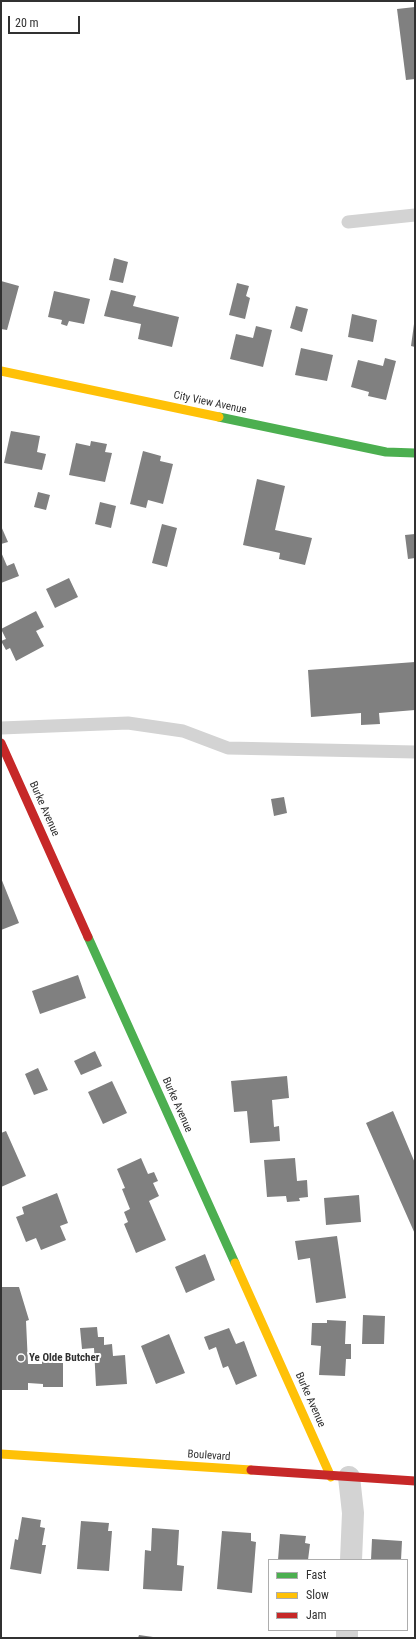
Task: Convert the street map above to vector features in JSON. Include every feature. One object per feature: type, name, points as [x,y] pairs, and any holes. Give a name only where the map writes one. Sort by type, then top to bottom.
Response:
[{"type":"street","name":"City View Avenue","points":[[1,371],[386,452],[415,453]]},
{"type":"street","name":"Burke Avenue","points":[[1,743],[340,1477]]},
{"type":"street","name":"Boulevard","points":[[1,1454],[415,1481]]},
{"type":"street","points":[[340,1477],[353,1513],[350,1559]]},
{"type":"lane","points":[[348,222],[415,215]]},
{"type":"lane","points":[[1,728],[128,723],[183,731],[228,748],[415,752]]},
{"type":"building","points":[[415,7],[415,79],[406,80],[397,9]]},
{"type":"building","points":[[114,258],[128,262],[123,283],[109,280]]},
{"type":"building","points":[[1,281],[19,286],[7,330],[1,329]]},
{"type":"building","points":[[237,283],[249,286],[246,296],[250,298],[245,319],[229,315]]},
{"type":"building","points":[[111,290],[136,296],[133,306],[179,317],[172,347],[138,339],[141,324],[104,316]]},
{"type":"building","points":[[54,291],[90,299],[84,324],[69,321],[67,326],[61,324],[62,320],[48,317]]},
{"type":"building","points":[[296,306],[308,309],[302,332],[290,328]]},
{"type":"building","points":[[352,314],[377,320],[373,342],[348,337]]},
{"type":"building","points":[[415,324],[415,347],[411,346]]},
{"type":"building","points":[[256,326],[272,330],[263,367],[230,359],[236,334],[253,338]]},
{"type":"building","points":[[301,348],[333,355],[327,381],[295,375]]},
{"type":"building","points":[[385,358],[396,361],[386,400],[368,396],[369,392],[351,387],[358,360],[383,366]]},
{"type":"building","points":[[11,431],[40,436],[37,452],[46,454],[42,470],[4,463]]},
{"type":"building","points":[[91,441],[107,444],[105,452],[112,453],[105,482],[69,475],[76,443],[90,446]]},
{"type":"building","points":[[143,451],[161,456],[160,461],[173,464],[163,504],[148,500],[146,508],[130,504]]},
{"type":"building","points":[[257,479],[285,486],[275,530],[312,538],[305,565],[279,559],[280,553],[243,545]]},
{"type":"building","points":[[38,492],[50,495],[46,510],[34,507]]},
{"type":"building","points":[[100,502],[116,506],[111,528],[95,524]]},
{"type":"building","points":[[162,524],[177,528],[167,567],[152,563]]},
{"type":"building","points":[[1,526],[8,542],[1,544]]},
{"type":"building","points":[[415,534],[415,558],[408,559],[405,535]]},
{"type":"building","points":[[1,552],[7,566],[14,563],[19,576],[1,583]]},
{"type":"building","points":[[69,578],[78,597],[55,608],[46,589]]},
{"type":"building","points":[[36,611],[44,627],[36,631],[44,646],[16,661],[10,648],[6,650],[1,641],[6,639],[1,629]]},
{"type":"building","points":[[415,662],[415,710],[379,713],[380,724],[361,725],[361,713],[311,717],[308,670]]},
{"type":"building","points":[[284,797],[287,813],[274,816],[271,799]]},
{"type":"building","points":[[1,878],[19,923],[1,930]]},
{"type":"building","points":[[78,975],[86,998],[40,1014],[32,991]]},
{"type":"building","points":[[95,1051],[102,1066],[81,1075],[74,1061]]},
{"type":"building","points":[[38,1068],[48,1090],[34,1095],[25,1074]]},
{"type":"building","points":[[287,1076],[289,1098],[272,1100],[274,1127],[279,1126],[280,1141],[250,1143],[247,1111],[234,1112],[231,1081]]},
{"type":"building","points":[[112,1081],[127,1113],[103,1124],[88,1092]]},
{"type":"building","points":[[393,1111],[415,1163],[415,1234],[366,1123]]},
{"type":"building","points":[[6,1131],[26,1176],[1,1187],[1,1133]]},
{"type":"building","points":[[141,1158],[148,1174],[154,1172],[158,1181],[153,1183],[159,1196],[149,1201],[166,1240],[136,1253],[124,1224],[128,1222],[124,1212],[130,1209],[122,1189],[125,1188],[117,1169]]},
{"type":"building","points":[[295,1158],[297,1181],[307,1180],[308,1197],[299,1198],[300,1201],[287,1202],[286,1196],[267,1197],[264,1160]]},
{"type":"building","points":[[57,1193],[68,1223],[60,1226],[66,1240],[41,1250],[36,1238],[26,1242],[16,1217],[24,1214],[22,1207]]},
{"type":"building","points":[[359,1195],[361,1222],[326,1225],[324,1198]]},
{"type":"building","points":[[337,1236],[346,1298],[316,1303],[310,1258],[298,1260],[295,1241]]},
{"type":"building","points":[[205,1254],[215,1280],[186,1293],[175,1267]]},
{"type":"building","points":[[1,1287],[19,1287],[29,1320],[26,1321],[28,1364],[42,1364],[42,1357],[54,1357],[53,1363],[63,1363],[63,1387],[43,1387],[43,1384],[28,1383],[28,1390],[1,1390]]},
{"type":"building","points":[[363,1315],[385,1316],[384,1344],[362,1344]]},
{"type":"building","points":[[327,1320],[346,1321],[345,1344],[351,1344],[351,1359],[346,1359],[345,1376],[319,1375],[321,1346],[311,1345],[312,1323],[327,1323]]},
{"type":"building","points":[[97,1327],[98,1337],[104,1337],[104,1345],[112,1344],[113,1356],[125,1355],[127,1384],[96,1386],[94,1348],[82,1349],[80,1328]]},
{"type":"building","points":[[229,1328],[236,1344],[244,1341],[257,1376],[236,1385],[228,1366],[223,1368],[216,1347],[209,1350],[204,1337]]},
{"type":"building","points":[[169,1334],[185,1373],[156,1384],[141,1346]]},
{"type":"building","points":[[22,1517],[41,1520],[40,1527],[45,1528],[42,1545],[46,1545],[41,1574],[10,1569],[15,1539],[18,1540]]},
{"type":"building","points":[[81,1521],[109,1523],[108,1531],[112,1531],[109,1571],[77,1569]]},
{"type":"building","points":[[152,1528],[179,1530],[177,1565],[184,1566],[182,1591],[143,1589],[145,1550],[151,1551]]},
{"type":"building","points":[[222,1531],[251,1533],[251,1541],[256,1542],[252,1593],[217,1589]]},
{"type":"building","points":[[280,1534],[306,1536],[305,1543],[310,1544],[308,1559],[278,1559]]},
{"type":"building","points":[[372,1539],[402,1541],[401,1559],[371,1559]]},
{"type":"building","points":[[139,1635],[153,1637],[138,1638]]},
{"type":"traffic: fast","points":[[219,417],[386,452],[415,453]]},
{"type":"traffic: fast","points":[[88,937],[235,1263]]},
{"type":"traffic: slow","points":[[1,371],[219,417]]},
{"type":"traffic: slow","points":[[235,1263],[331,1477]]},
{"type":"traffic: slow","points":[[1,1454],[251,1470]]},
{"type":"traffic: jam","points":[[1,743],[88,937]]},
{"type":"traffic: jam","points":[[251,1470],[415,1481]]},
{"type":"place","name":"Ye Olde Butcher","points":[[21,1358]]}]
